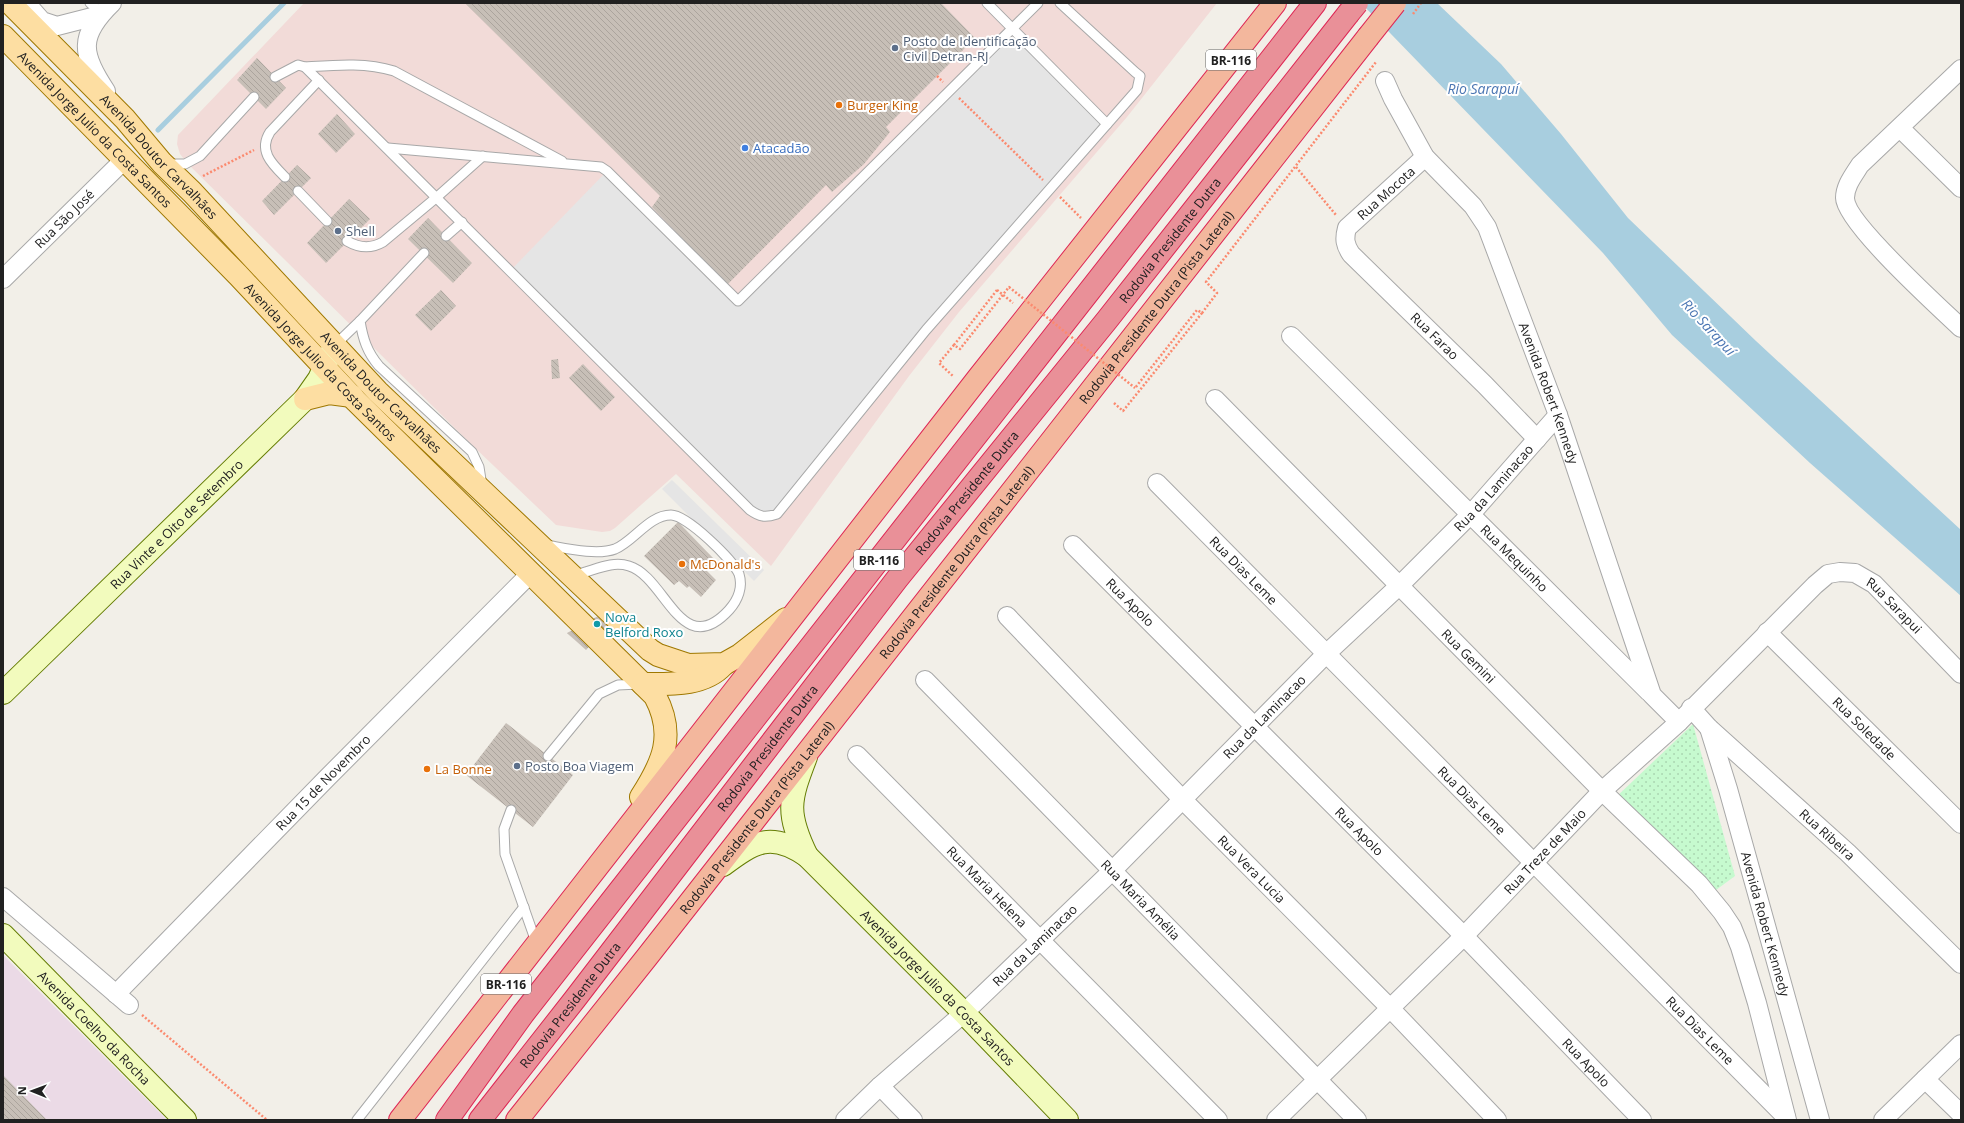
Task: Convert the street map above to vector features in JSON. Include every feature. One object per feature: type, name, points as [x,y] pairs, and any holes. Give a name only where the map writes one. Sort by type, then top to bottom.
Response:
[{"type":"highway","name":"BR-116","points":[[400,1120],[796,611],[1275,3]]},
{"type":"highway","name":"Rodovia Presidente Dutra","points":[[447,1120],[523,1014],[1315,3]]},
{"type":"highway","name":"Rodovia Presidente Dutra (Pista Lateral)","points":[[517,1120],[1395,3]]},
{"type":"highway","name":"Rodovia Presidente Dutra","points":[[480,1120],[575,999],[897,579],[1112,314],[1353,9]]},
{"type":"main road","name":"Avenida Doutor Carvalhães","points":[[10,3],[170,164],[192,192],[378,392],[483,490],[570,576],[639,640],[658,655],[688,665],[724,664],[740,655],[796,611]]},
{"type":"main road","name":"Avenida Jorge Julio da Costa Santos","points":[[3,36],[238,274],[352,396],[643,684]]},
{"type":"main road","name":"Rua Vinte e Oito de Setembro","points":[[3,692],[306,399],[325,367],[334,346]]},
{"type":"main road","points":[[306,399],[329,393],[352,396]]},
{"type":"main road","points":[[643,684],[699,680],[717,672],[724,664]]},
{"type":"main road","points":[[613,847],[657,772],[665,746],[666,735],[661,708],[654,696],[643,684]]},
{"type":"main road","points":[[807,856],[796,832],[791,814],[793,794],[808,751]]},
{"type":"main road","points":[[712,873],[746,847],[766,841],[784,844],[807,856]]},
{"type":"main road","name":"Avenida Jorge Julio da Costa Santos","points":[[807,856],[964,1013],[1067,1120]]},
{"type":"main road","name":"Avenida Coelho da Rocha","points":[[3,935],[185,1120]]},
{"type":"street","points":[[25,3],[42,21],[57,26],[101,8]]},
{"type":"street","points":[[101,8],[88,37],[87,58],[92,70],[125,119]]},
{"type":"street","points":[[1961,69],[1860,165],[1848,184],[1845,200],[1850,213],[1867,235],[1961,328]]},
{"type":"street","name":"Avenida Robert Kennedy","points":[[1385,81],[1393,99],[1425,157],[1473,206],[1487,227],[1558,415],[1652,695],[1679,722]]},
{"type":"street","points":[[1900,128],[1961,188]]},
{"type":"street","name":"Rua Mocota","points":[[1347,228],[1425,157]]},
{"type":"street","name":"Rua São José","points":[[3,279],[125,159]]},
{"type":"street","name":"Rua Farao","points":[[1347,228],[1345,238],[1346,246],[1351,254],[1485,385],[1537,439]]},
{"type":"street","name":"Rua Mequinho","points":[[1290,336],[1652,695]]},
{"type":"street","name":"Rua Gemini","points":[[1215,399],[1602,791],[1699,884],[1722,912],[1732,927],[1740,947],[1757,1002],[1787,1119]]},
{"type":"street","name":"Rua da Laminacao","points":[[845,1120],[880,1086],[964,1013],[1039,938],[1112,870],[1183,800],[1326,654],[1400,585],[1471,514],[1558,415]]},
{"type":"street","name":"Rua Dias Leme","points":[[1158,483],[1787,1119]]},
{"type":"street","name":"Rua Apolo","points":[[1073,545],[1464,936],[1642,1120]]},
{"type":"street","name":"Rua Sarapui","points":[[1815,585],[1828,574],[1840,572],[1855,573],[1874,584],[1961,674]]},
{"type":"street","name":"Rua 15 de Novembro","points":[[123,999],[327,778],[531,573]]},
{"type":"street","name":"Rua Treze de Maio","points":[[1276,1120],[1317,1078],[1464,936],[1602,791],[1679,722],[1691,708],[1815,585]]},
{"type":"street","name":"Rua Vera Lucia","points":[[1007,616],[1183,800],[1390,1008],[1497,1120]]},
{"type":"street","name":"Rua Soledade","points":[[1767,632],[1961,824]]},
{"type":"street","name":"Rua Maria Amélia","points":[[925,680],[1357,1120]]},
{"type":"street","name":"Rua Ribeira","points":[[1691,708],[1709,728],[1848,853],[1961,964]]},
{"type":"street","name":"Avenida Robert Kennedy","points":[[1709,728],[1728,789],[1820,1120]]},
{"type":"street","name":"Rua Maria Helena","points":[[857,755],[1218,1120]]},
{"type":"street","points":[[3,898],[123,999]]},
{"type":"street","points":[[1883,1120],[1961,1044]]},
{"type":"street","points":[[1925,1079],[1961,1114]]},
{"type":"street","points":[[880,1086],[913,1120]]},
{"type":"lane","points":[[987,3],[1107,124]]},
{"type":"lane","points":[[388,148],[565,162],[601,167],[607,171],[738,301],[1038,3]]},
{"type":"lane","points":[[305,67],[438,197],[750,510],[759,516],[768,518],[777,514],[926,330],[1137,90],[1140,84],[1140,76],[1060,3]]},
{"type":"lane","points":[[275,77],[298,65],[305,67],[358,64],[377,65],[394,71],[565,162]]},
{"type":"lane","points":[[285,177],[268,160],[266,146],[270,132],[318,80]]},
{"type":"lane","points":[[170,164],[191,162],[200,156],[254,97]]},
{"type":"lane","points":[[348,241],[360,247],[380,244],[438,197],[483,156]]},
{"type":"lane","points":[[298,191],[328,221]]},
{"type":"lane","points":[[446,236],[462,222]]},
{"type":"lane","points":[[334,346],[360,322],[424,253]]},
{"type":"lane","points":[[360,322],[364,342],[370,356],[472,452],[479,467],[483,490]]},
{"type":"lane","points":[[538,544],[581,551],[613,550],[625,544],[651,522],[670,515],[694,527],[724,555],[738,574],[741,584],[740,593],[730,609],[718,620],[707,626],[697,627],[684,621],[674,612],[637,569],[628,565],[614,564],[570,576]]},
{"type":"lane","points":[[548,756],[599,694],[618,686],[643,684]]},
{"type":"lane","points":[[511,810],[504,829],[505,854],[537,944]]},
{"type":"lane","points":[[357,1120],[524,907]]},
{"type":"path","points":[[1114,403],[1123,411],[1217,294],[1206,282],[1376,62]]},
{"type":"path","points":[[937,76],[1081,218],[1076,224]]},
{"type":"path","points":[[170,164],[195,181],[249,151],[266,146]]},
{"type":"path","points":[[1296,167],[1347,228]]},
{"type":"path","points":[[954,345],[960,349],[1009,287],[1135,388],[1197,310],[1202,313]]},
{"type":"path","points":[[954,377],[939,363],[997,290],[1013,303]]},
{"type":"path","points":[[1008,309],[1023,291]]},
{"type":"path","points":[[950,383],[959,371]]},
{"type":"path","points":[[123,999],[267,1120]]},
{"type":"shaded area","points":[[304,3],[1217,3],[1127,117],[959,312],[909,376],[771,566],[676,474],[610,531],[602,532],[556,525],[474,447],[188,164],[180,154],[177,144],[178,135]]},
{"type":"shaded area","points":[[1011,35],[1105,124],[777,514],[759,516],[510,271],[607,171],[738,301]]},
{"type":"shaded area","points":[[672,480],[764,570],[754,581],[662,489]]},
{"type":"shaded area","points":[[3,955],[167,1120],[3,1120]]},
{"type":"green space","points":[[1693,724],[1735,876],[1716,890],[1614,799]]},
{"type":"water","name":"Rio Sarapuí","points":[[1361,3],[1437,3],[1501,64],[1561,134],[1628,218],[1756,341],[1961,530],[1961,596],[1810,463],[1672,335],[1603,253]]},
{"type":"building","name":"Atacadão","points":[[465,3],[941,3],[975,38],[886,127],[890,132],[864,164],[832,192],[826,185],[727,285],[652,207],[660,196]]},
{"type":"building","points":[[257,58],[286,88],[266,109],[237,80]]},
{"type":"building","points":[[337,114],[355,134],[336,153],[318,134]]},
{"type":"building","points":[[297,165],[311,178],[274,215],[262,201]]},
{"type":"building","name":"Shell","points":[[349,199],[370,219],[326,263],[307,243]]},
{"type":"building","points":[[428,218],[472,263],[453,283],[408,239]]},
{"type":"building","points":[[441,290],[456,306],[431,331],[415,315]]},
{"type":"building","points":[[558,359],[560,378],[552,379],[551,360]]},
{"type":"building","points":[[583,364],[615,397],[601,411],[569,378]]},
{"type":"building","name":"McDonald's","points":[[678,522],[714,559],[705,569],[716,580],[701,597],[689,586],[687,588],[679,581],[674,585],[644,556]]},
{"type":"building","name":"Nova Belford Roxo","points":[[611,609],[618,615],[586,650],[567,633]]},
{"type":"building","name":"Posto Boa Viagem","points":[[506,723],[573,775],[533,827],[466,775]]},
{"type":"building","points":[[3,1075],[47,1120],[3,1120]]},
{"type":"waterway","points":[[158,130],[284,3]]},
{"type":"place","name":"Posto de Identificação Civil Detran-RJ","points":[[895,48]]},
{"type":"place","name":"Burger King","points":[[839,105]]},
{"type":"place","name":"Atacadão","points":[[745,148]]},
{"type":"place","name":"Shell","points":[[338,231]]},
{"type":"place","name":"McDonald's","points":[[682,564]]},
{"type":"place","name":"Nova Belford Roxo","points":[[597,624]]},
{"type":"place","name":"Posto Boa Viagem","points":[[517,766]]},
{"type":"place","name":"La Bonne","points":[[427,769]]}]
